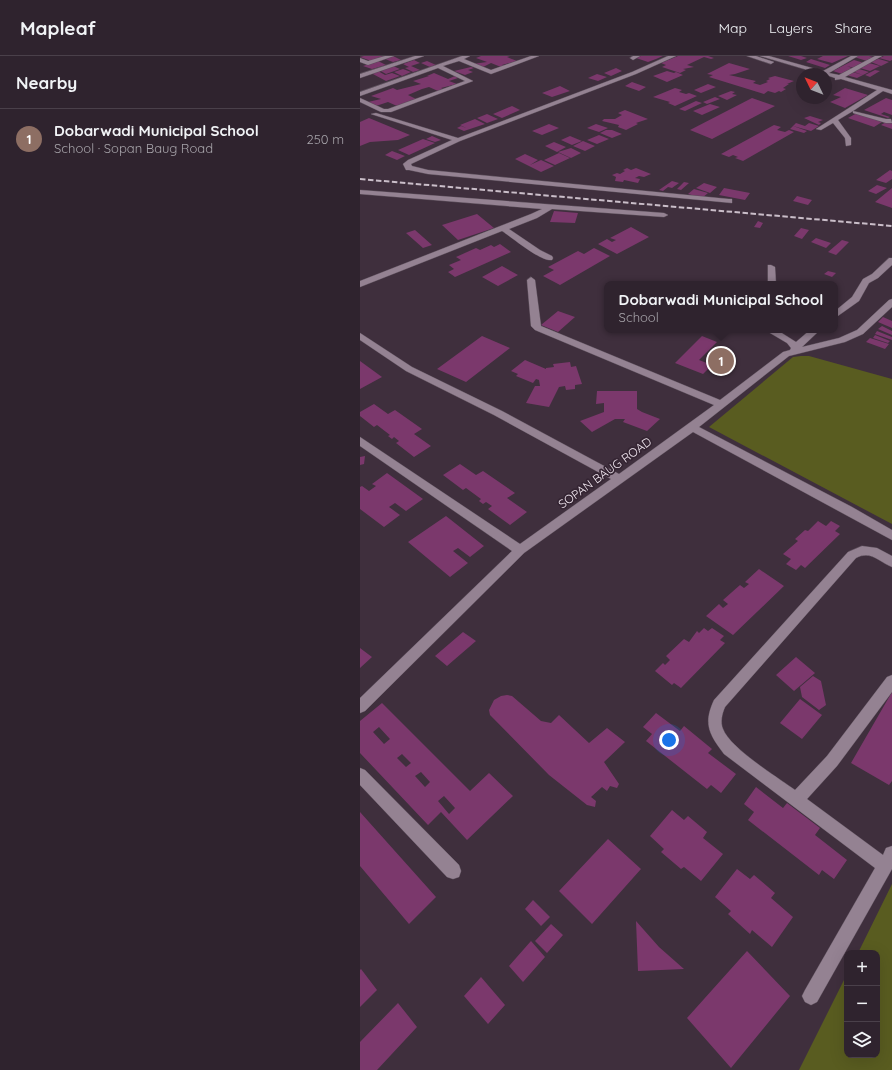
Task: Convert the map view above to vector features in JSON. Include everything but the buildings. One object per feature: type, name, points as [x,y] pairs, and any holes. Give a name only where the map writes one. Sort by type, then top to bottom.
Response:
[{"type":"street","points":[[360,60],[368,63],[391,56]]},
{"type":"street","points":[[360,76],[420,56]]},
{"type":"street","points":[[360,93],[463,57],[491,72],[536,56]]},
{"type":"street","points":[[672,56],[629,75],[458,140],[410,161],[407,164],[409,168],[428,172],[729,201]]},
{"type":"street","points":[[750,56],[799,68]]},
{"type":"street","points":[[766,56],[795,67]]},
{"type":"street","points":[[832,71],[855,56]]},
{"type":"street","points":[[837,79],[879,56]]},
{"type":"street","points":[[360,93],[463,57]]},
{"type":"street","points":[[360,100],[383,111],[389,111],[470,81],[438,66]]},
{"type":"street","points":[[832,77],[892,96]]},
{"type":"street","points":[[848,116],[882,92]]},
{"type":"street","points":[[819,129],[882,92],[892,92]]},
{"type":"street","points":[[366,112],[458,140]]},
{"type":"street","points":[[855,112],[886,122],[889,120],[892,121]]},
{"type":"street","points":[[834,119],[848,138],[848,145]]},
{"type":"street","points":[[360,192],[664,214]]},
{"type":"street","points":[[360,284],[551,207]]},
{"type":"street","points":[[502,228],[519,238],[537,252],[550,258]]},
{"type":"street","points":[[838,312],[856,299],[866,281],[875,276],[892,260]]},
{"type":"street","points":[[771,267],[772,281]]},
{"type":"street","points":[[531,280],[536,326],[538,328],[721,404]]},
{"type":"street","name":"SOPAN BAUG ROAD","points":[[360,707],[520,550],[692,427],[786,354],[795,349],[842,340],[860,332],[892,302]]},
{"type":"street","points":[[775,333],[790,341],[795,349],[813,333]]},
{"type":"street","points":[[360,336],[409,369],[498,413],[619,479]]},
{"type":"street","points":[[692,427],[848,510],[892,536]]},
{"type":"street","points":[[360,441],[520,550]]},
{"type":"street","points":[[811,996],[888,860],[796,800],[729,749],[715,732],[714,716],[719,704],[852,555],[858,550],[870,550],[892,562]]},
{"type":"street","points":[[796,800],[832,761],[892,681]]},
{"type":"street","points":[[360,775],[453,871]]},
{"type":"green space","points":[[809,356],[892,379],[892,524],[709,427],[793,357]]},
{"type":"green space","points":[[892,884],[892,1070],[799,1070],[844,980],[844,1058],[880,1058],[880,950],[859,950]]},
{"type":"railway","points":[[360,179],[892,226]]},
{"type":"place","name":"Dobarwadi Municipal School","points":[[721,361]]}]
